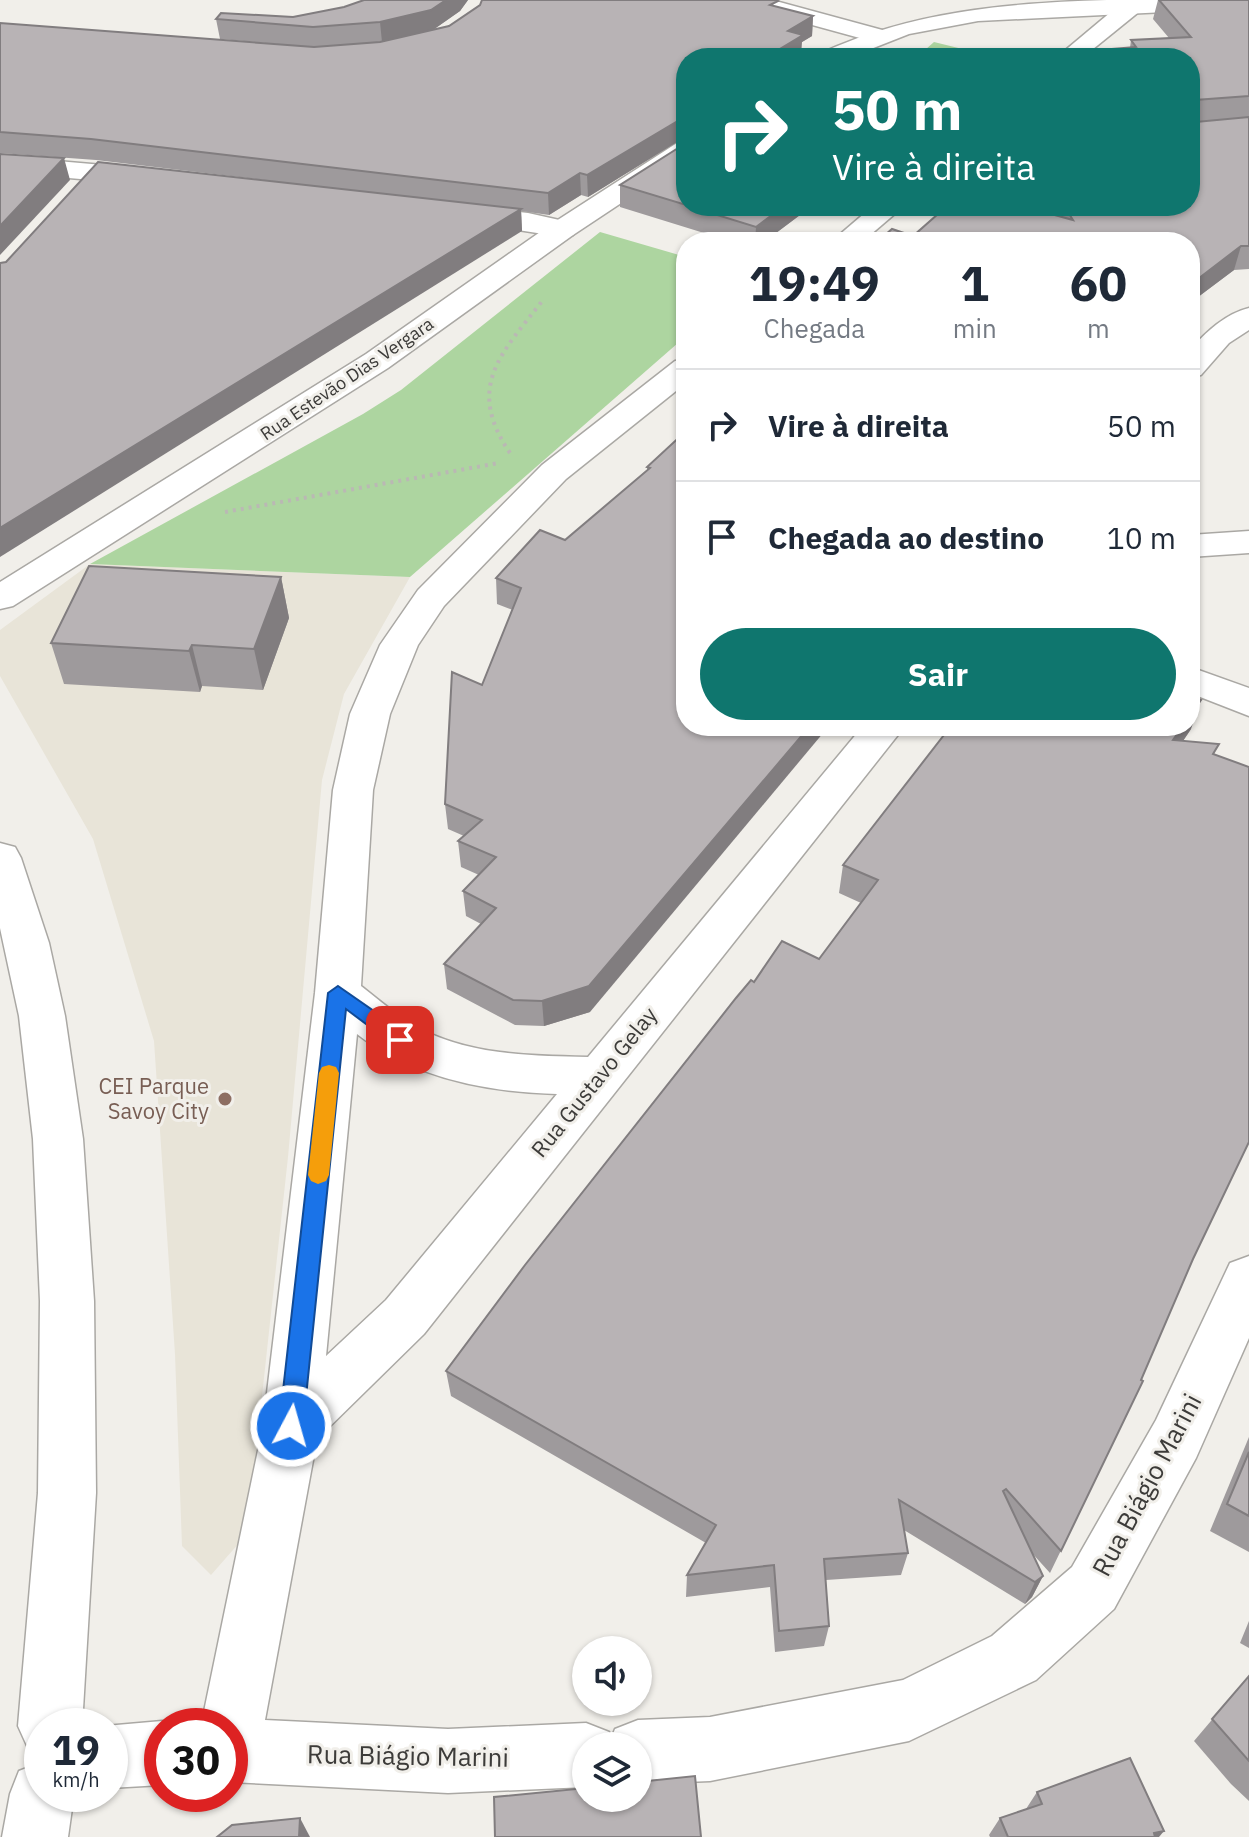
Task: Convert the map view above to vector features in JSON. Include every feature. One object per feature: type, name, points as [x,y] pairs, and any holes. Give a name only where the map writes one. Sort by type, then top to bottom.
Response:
[{"type":"street","points":[[747,0],[878,36]]},
{"type":"street","points":[[851,48],[911,26],[990,13],[1041,7],[1245,0]]},
{"type":"street","points":[[1080,48],[1132,6]]},
{"type":"street","name":"Rua Estevão Dias Vergara","points":[[0,598],[377,361],[563,229],[676,155]]},
{"type":"street","points":[[0,164],[175,181]]},
{"type":"street","points":[[75,194],[96,171]]},
{"type":"street","points":[[442,212],[528,221],[563,229]]},
{"type":"street","points":[[858,232],[878,216]]},
{"type":"street","points":[[1200,357],[1218,337],[1249,317]]},
{"type":"street","points":[[236,1708],[291,1426],[338,993],[353,790],[370,714],[399,645],[431,598],[554,472],[676,376]]},
{"type":"street","points":[[1200,545],[1249,542]]},
{"type":"street","points":[[1200,683],[1249,703]]},
{"type":"street","name":"Rua Gustavo Gelay","points":[[291,1426],[405,1317],[877,736]]},
{"type":"street","points":[[0,858],[27,943],[42,1016],[58,1139],[66,1286],[67,1493],[51,1708]]},
{"type":"street","points":[[338,993],[400,1040],[454,1063],[524,1075],[599,1076]]},
{"type":"street","name":"Rua Biágio Marini","points":[[652,1751],[710,1749],[909,1710],[1014,1658],[1093,1588],[1176,1439],[1249,1279]]},
{"type":"street","name":"Rua Biágio Marini","points":[[248,1751],[448,1761],[572,1756]]},
{"type":"street","points":[[35,1837],[39,1812]]},
{"type":"path","points":[[516,460],[494,435],[486,410],[488,380],[501,355],[546,296]]},
{"type":"path","points":[[223,512],[399,478],[516,460],[554,472]]},
{"type":"shaded area","name":"CEI Parque Savoy City","points":[[90,564],[410,577],[344,694],[322,780],[288,1157],[247,1534],[211,1575],[182,1546],[175,1354],[154,1041],[93,839],[0,676],[0,630]]},
{"type":"green space","points":[[934,42],[958,48],[927,48]]},
{"type":"green space","points":[[600,232],[676,254],[676,345],[410,577],[90,564],[363,414],[401,390]]},
{"type":"building","points":[[364,0],[446,0],[431,10],[380,22],[313,27],[216,19],[221,13],[293,17]]},
{"type":"building","points":[[482,0],[776,0],[770,5],[813,16],[788,31],[803,35],[781,48],[676,48],[676,122],[587,175],[580,173],[548,193],[91,139],[0,132],[0,23],[314,47],[380,42],[449,26],[480,5]]},
{"type":"building","points":[[1159,0],[1249,0],[1249,96],[1200,100],[1200,48],[1124,48],[1136,47],[1131,40],[1191,37]]},
{"type":"building","points":[[1249,117],[1249,246],[1241,246],[1200,277],[1200,232],[918,232],[936,216],[1058,216],[1073,220],[1070,216],[1200,216],[1200,122]]},
{"type":"building","points":[[676,149],[676,202],[620,185]]},
{"type":"building","points":[[0,154],[64,158],[0,226]]},
{"type":"building","points":[[98,162],[521,209],[0,528],[0,263],[6,262]]},
{"type":"building","points":[[720,216],[771,216],[756,227]]},
{"type":"building","points":[[676,440],[676,736],[802,736],[589,986],[542,1001],[513,1000],[444,964],[496,908],[463,891],[496,857],[458,841],[482,820],[445,804],[452,672],[482,685],[521,588],[496,578],[540,530],[565,540],[650,468],[647,467]]},
{"type":"building","points":[[89,566],[281,577],[254,649],[192,645],[189,651],[51,643]]},
{"type":"building","points":[[943,736],[1176,736],[1173,740],[1219,744],[1213,754],[1249,767],[1249,1142],[1193,1259],[1143,1381],[1061,1551],[1006,1489],[1003,1491],[1043,1576],[1035,1582],[899,1500],[908,1553],[824,1559],[829,1626],[779,1631],[774,1565],[687,1575],[716,1525],[446,1371],[525,1265],[736,998],[751,980],[754,982],[782,941],[819,959],[878,880],[843,865]]},
{"type":"building","points":[[1249,1452],[1249,1516],[1227,1504]]},
{"type":"building","points":[[1249,1676],[1249,1761],[1212,1719]]},
{"type":"building","points":[[1130,1758],[1164,1831],[1154,1833],[1155,1837],[1008,1837],[1000,1818],[1042,1804],[1037,1792]]},
{"type":"building","points":[[695,1776],[701,1837],[495,1837],[494,1797],[572,1789],[572,1812],[652,1812],[652,1781]]},
{"type":"building","points":[[300,1818],[299,1837],[217,1837],[232,1825]]},
{"type":"slow traffic","points":[[318,1175],[329,1073]]},
{"type":"place","name":"CEI Parque Savoy City","points":[[225,1099]]},
{"type":"route","points":[[291,1426],[338,993],[400,1040]]}]
